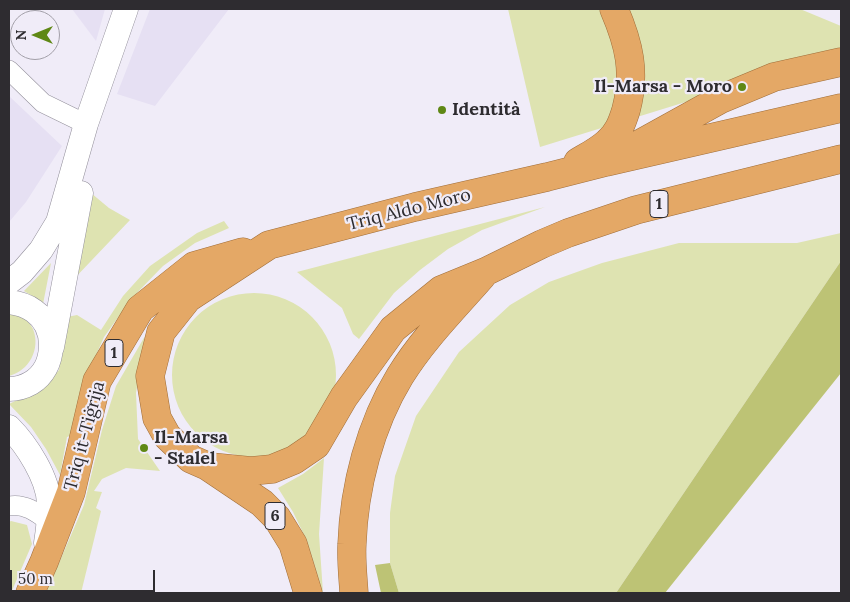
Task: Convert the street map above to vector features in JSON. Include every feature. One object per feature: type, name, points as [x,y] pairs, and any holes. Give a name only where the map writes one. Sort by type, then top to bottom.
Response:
[{"type":"highway","points":[[547,177],[592,154],[608,142],[621,126],[630,96],[632,77],[623,31],[614,9]]},
{"type":"highway","points":[[606,162],[721,99],[774,76],[841,62]]},
{"type":"highway","name":"Triq Aldo Moro","points":[[207,466],[191,459],[167,436],[157,418],[150,376],[161,332],[188,298],[268,245],[415,207],[841,108]]},
{"type":"highway","name":"1","points":[[354,593],[352,546],[354,507],[360,474],[380,414],[400,376],[425,342],[485,272],[568,233],[636,210],[841,158]]},
{"type":"highway","name":"Triq it-Tiġrija","points":[[30,593],[72,492],[97,381],[140,309],[194,266],[268,245]]},
{"type":"highway","points":[[207,466],[252,471],[272,469],[294,460],[316,445],[344,397],[393,329],[441,290],[485,272]]},
{"type":"highway","name":"6","points":[[207,466],[262,503],[277,518],[293,544],[308,593]]},
{"type":"street","points":[[9,282],[22,272],[41,250],[58,222],[86,124],[126,9]]},
{"type":"street","points":[[9,70],[43,103],[86,124]]},
{"type":"street","points":[[9,389],[19,388],[32,383],[42,373],[49,361],[82,185],[86,124]]},
{"type":"street","points":[[9,302],[22,304],[35,311],[44,321],[50,333],[52,347]]},
{"type":"street","points":[[9,427],[32,456],[43,478],[49,501],[49,522],[44,562]]},
{"type":"street","points":[[9,506],[25,506],[49,522]]},
{"type":"shaded area","points":[[72,9],[105,9],[96,41]]},
{"type":"shaded area","points":[[150,9],[229,9],[155,106],[117,94]]},
{"type":"shaded area","points":[[9,96],[62,146],[26,202],[9,222]]},
{"type":"green space","points":[[508,9],[800,9],[841,26],[841,54],[540,147]]},
{"type":"green space","points":[[91,193],[109,208],[130,220],[72,281]]},
{"type":"green space","points":[[545,207],[482,230],[448,249],[394,293],[359,339],[353,334],[342,308],[297,272]]},
{"type":"green space","points":[[224,221],[229,228],[195,243],[163,266],[132,298],[104,337],[89,371],[77,407],[73,435],[67,437],[60,475],[31,427],[9,404],[40,389],[59,370],[67,317],[77,315],[101,330],[123,296],[150,266],[197,233]]},
{"type":"green space","points":[[841,233],[841,261],[616,593],[399,593],[390,563],[390,513],[395,476],[416,416],[459,352],[510,305],[549,282],[602,263],[679,243],[797,243]]},
{"type":"green space","points":[[841,261],[841,373],[665,593],[616,593]]},
{"type":"green space","points":[[51,263],[43,304],[24,291]]},
{"type":"green space","points":[[254,293],[285,299],[312,317],[330,344],[336,375],[330,406],[312,433],[285,451],[254,457],[223,451],[196,433],[178,406],[172,375],[178,344],[196,317],[223,299]]},
{"type":"green space","points":[[9,310],[21,316],[30,324],[35,337],[35,344],[34,351],[27,364],[9,376]]},
{"type":"green space","points":[[145,336],[136,393],[138,439],[160,471],[126,468],[102,479],[94,491],[102,492],[96,508],[101,511],[81,593],[46,593],[84,505],[102,430],[116,386]]},
{"type":"green space","points":[[324,458],[319,534],[323,593],[307,541],[293,512],[278,488],[303,474]]},
{"type":"green space","points":[[9,522],[27,525],[32,544],[11,593],[9,593]]},
{"type":"green space","points":[[390,563],[399,593],[381,593],[375,565]]},
{"type":"place","name":"Il-Marsa - Moro","points":[[742,87]]},
{"type":"place","name":"Identità","points":[[442,110]]},
{"type":"place","name":"Il-Marsa - Stalel","points":[[144,448]]}]
